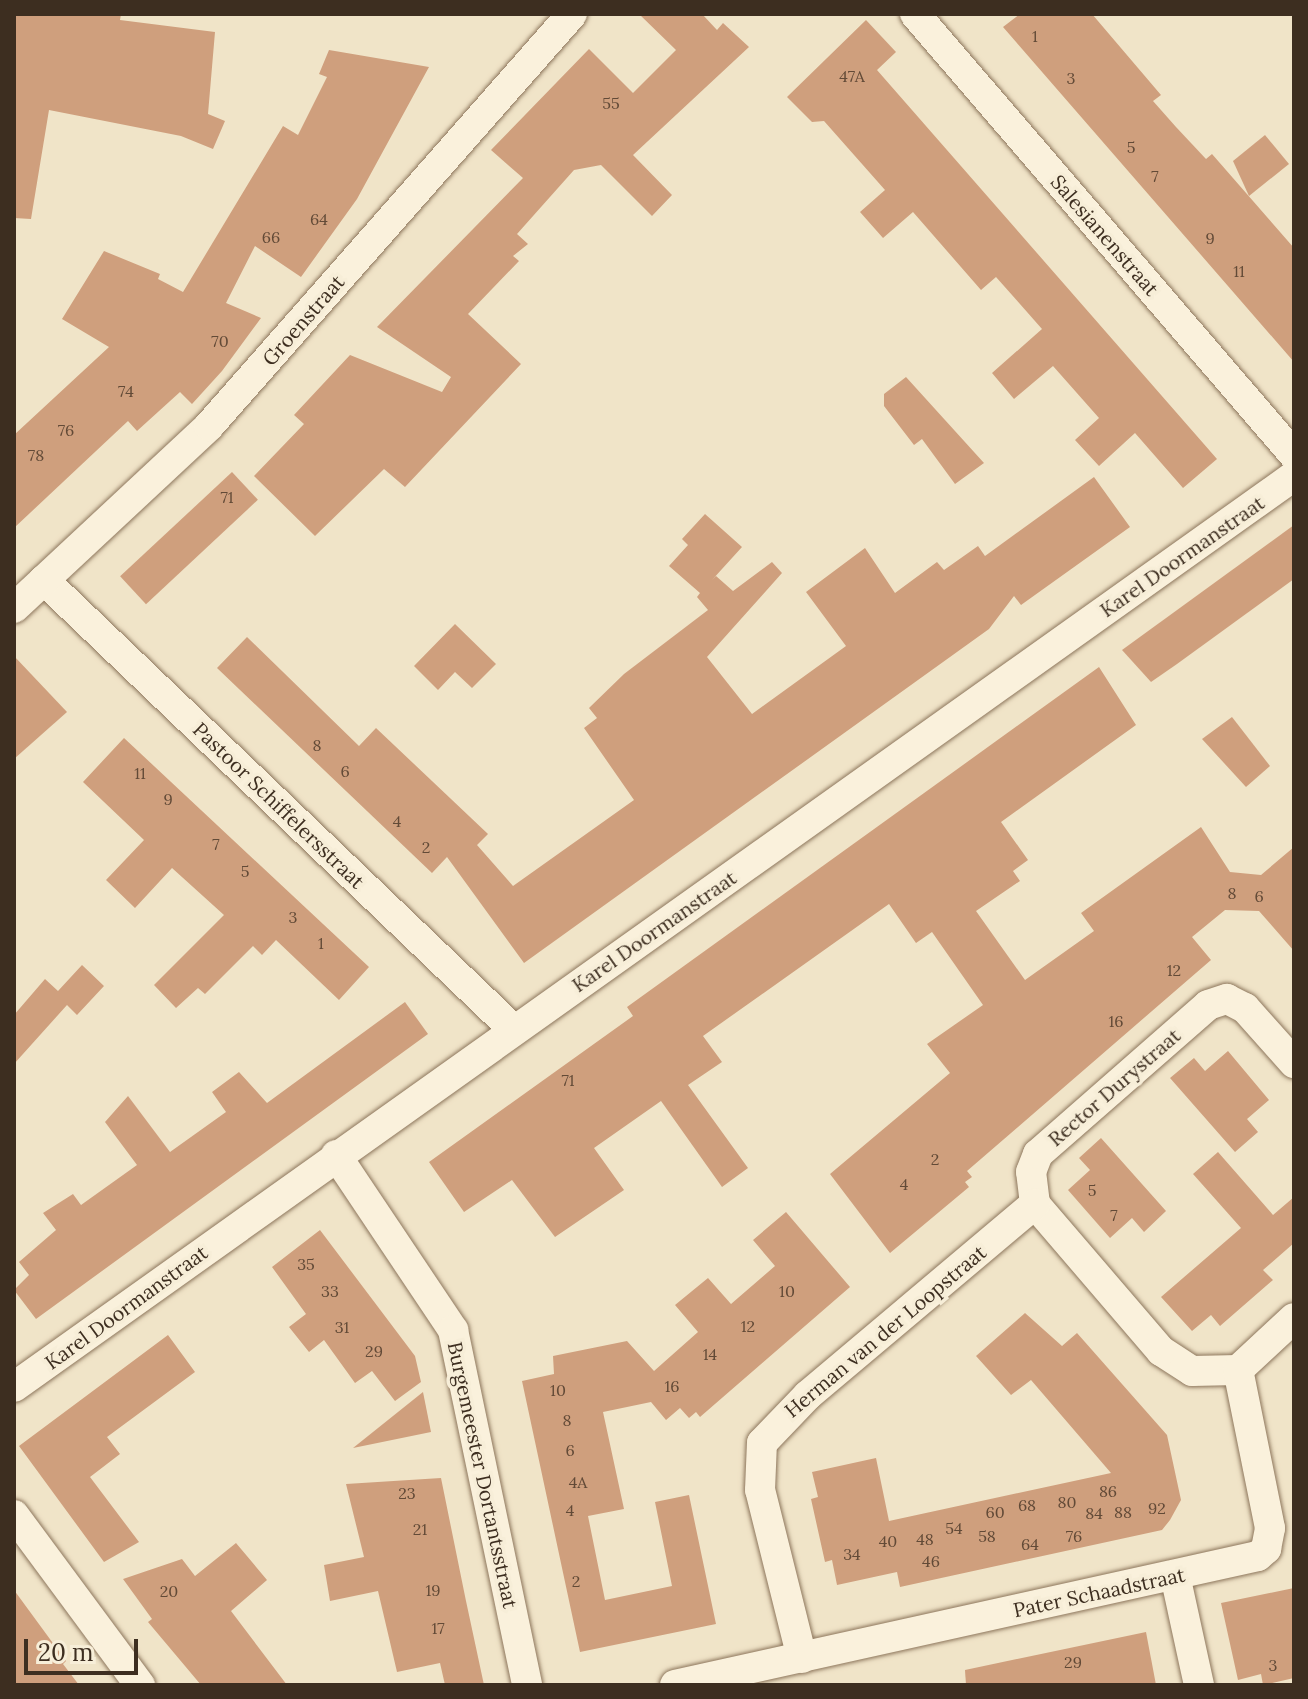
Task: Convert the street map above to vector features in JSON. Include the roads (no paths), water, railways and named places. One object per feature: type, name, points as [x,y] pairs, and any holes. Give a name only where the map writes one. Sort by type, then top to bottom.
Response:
[{"type":"street","name":"Groenstraat","points":[[14,608],[209,426],[572,14]]},
{"type":"street","name":"Salesianenstraat","points":[[915,14],[1294,455]]},
{"type":"street","name":"Karel Doormanstraat","points":[[14,1387],[1294,476]]},
{"type":"street","name":"Pastoor Schiffelersstraat","points":[[44,580],[514,1030]]},
{"type":"street","name":"Rector Durystraat","points":[[1035,1204],[1031,1172],[1038,1154],[1208,1005],[1227,999],[1245,1008],[1294,1063]]},
{"type":"street","name":"Burgemeester Dortantsstraat","points":[[336,1155],[453,1330],[527,1685]]},
{"type":"street","points":[[1035,1204],[1171,1360],[1205,1373],[1238,1370],[1294,1318]]},
{"type":"street","name":"Herman van der Loopstraat","points":[[802,1658],[760,1490],[762,1443],[808,1395],[1035,1204]]},
{"type":"street","name":"Pater Schaadstraat","points":[[693,1683],[1247,1561],[1266,1549],[1270,1539],[1238,1370]]},
{"type":"street","points":[[14,1515],[140,1685]]},
{"type":"street","points":[[1175,1575],[1199,1685]]}]
